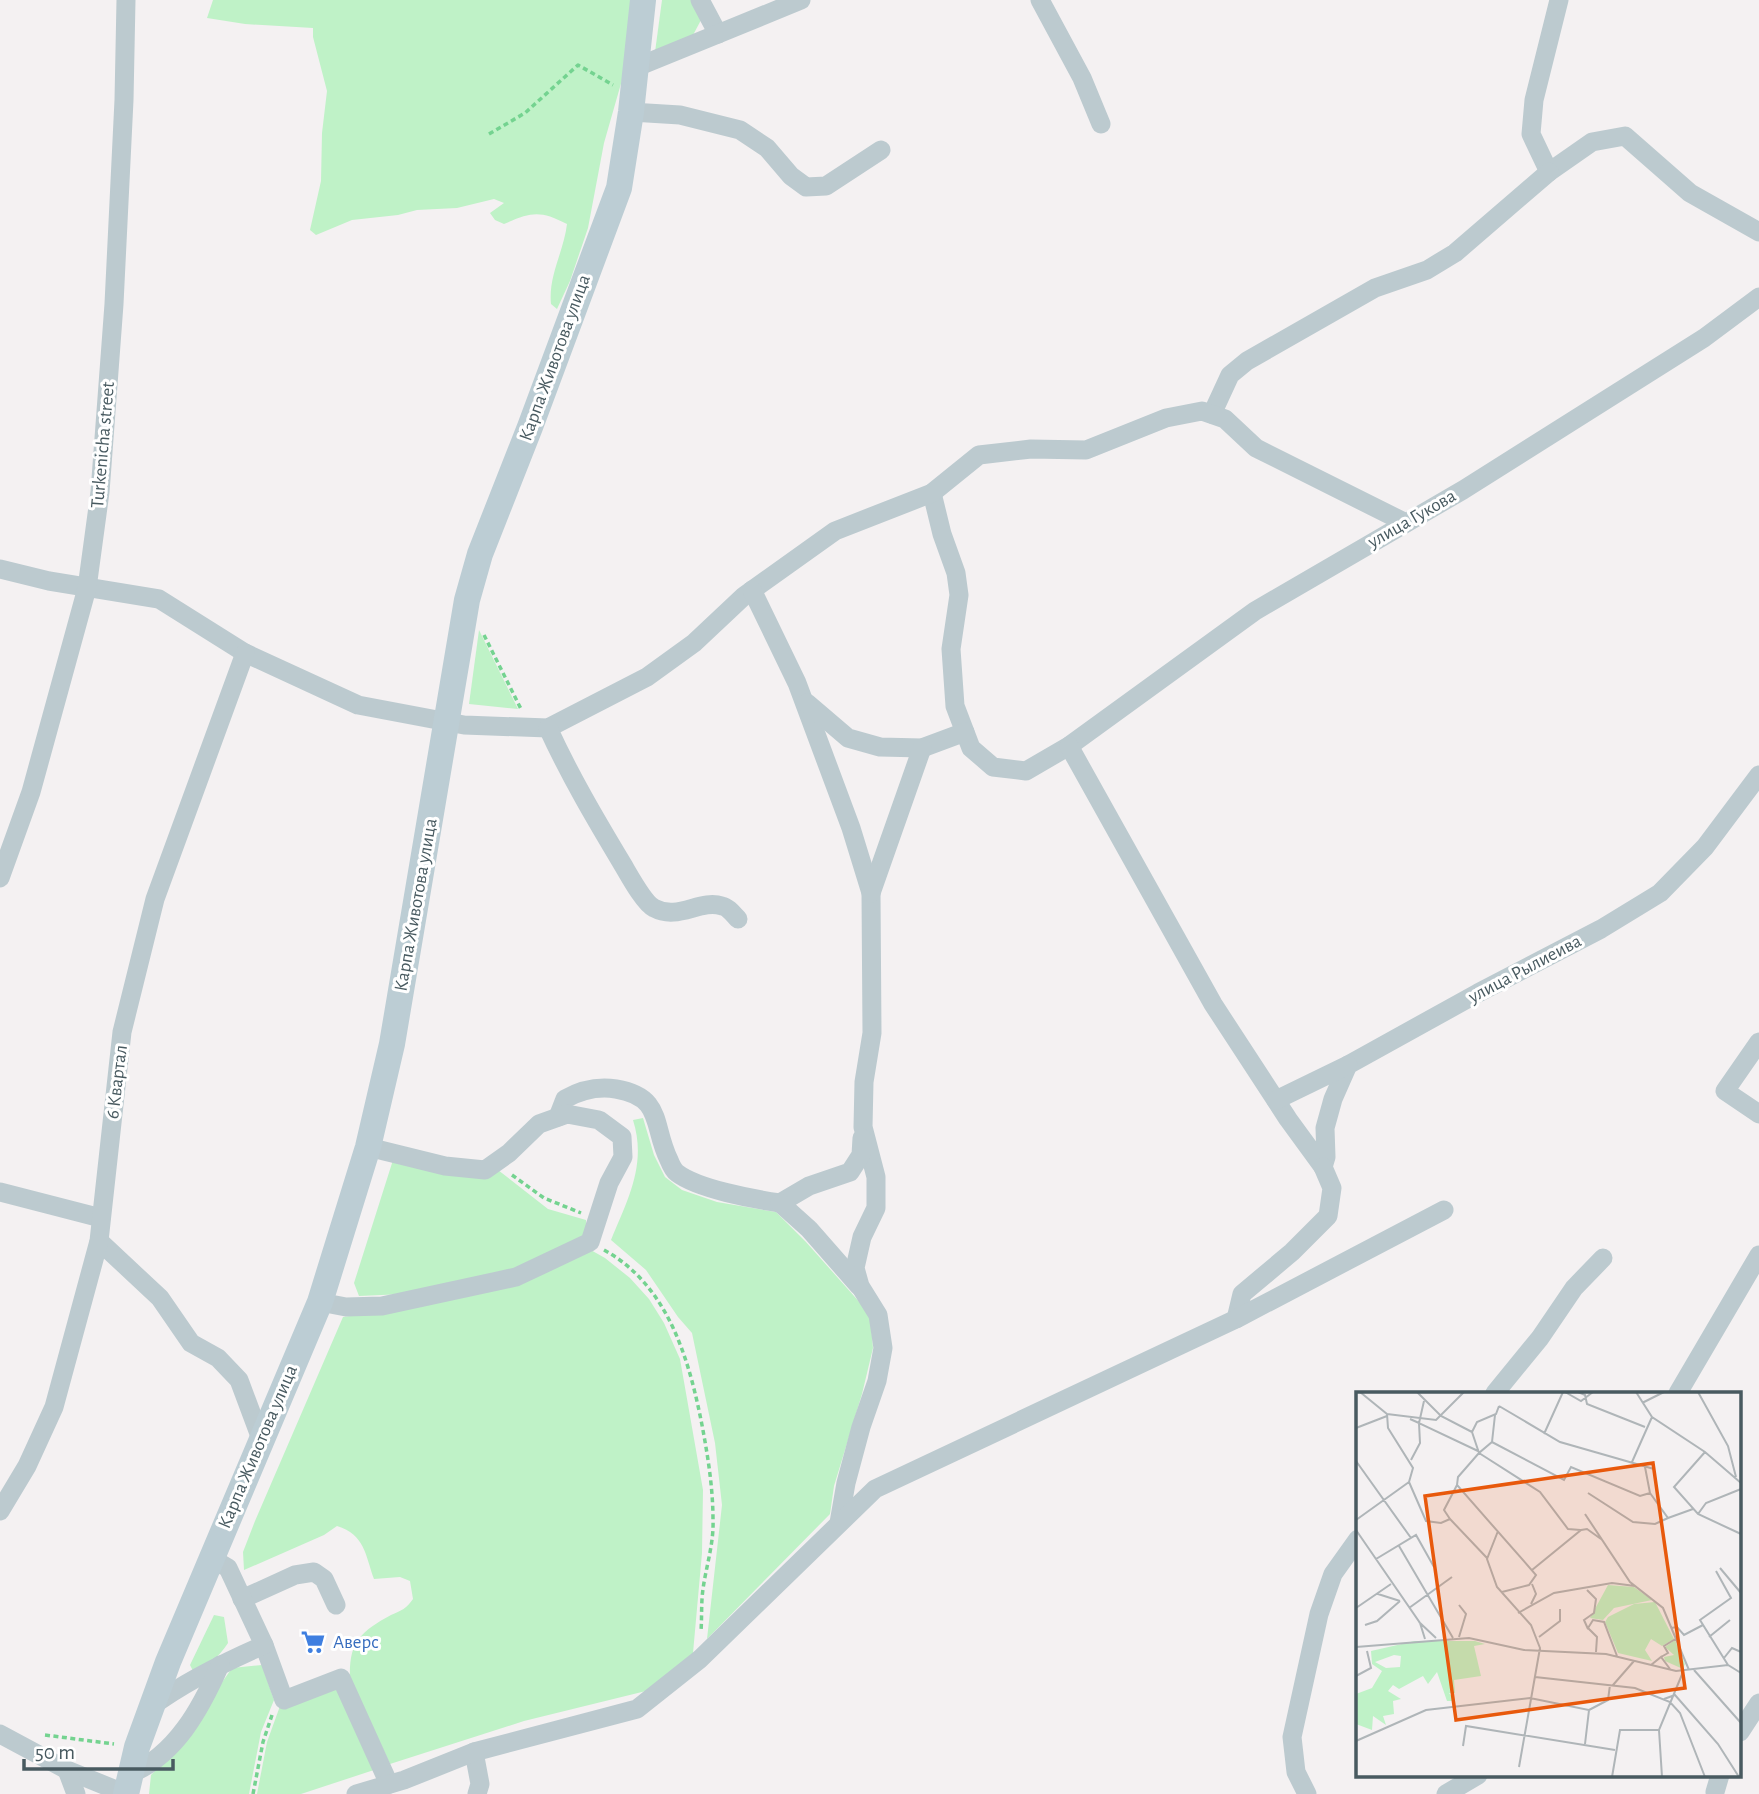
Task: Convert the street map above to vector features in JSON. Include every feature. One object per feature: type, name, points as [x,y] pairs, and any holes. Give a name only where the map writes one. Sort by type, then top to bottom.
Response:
[{"type":"main road","name":"Карпа Животова улица","points":[[128,1784],[137,1746],[152,1706],[211,1558],[320,1302],[368,1147],[392,1044],[467,600],[480,554],[619,188],[637,67],[643,0]]},
{"type":"street","name":"Turkenicha street","points":[[0,878],[31,792],[87,587],[100,492],[114,304],[126,0]]},
{"type":"street","points":[[700,0],[718,34]]},
{"type":"street","points":[[637,67],[801,0]]},
{"type":"street","points":[[1041,0],[1082,78],[1101,124]]},
{"type":"street","points":[[1549,172],[1531,134],[1534,100],[1559,0]]},
{"type":"street","points":[[632,104],[740,130],[767,148],[791,176],[806,187],[826,186],[881,150]]},
{"type":"street","points":[[1212,414],[1230,375],[1247,361],[1375,288],[1427,270],[1455,253],[1549,172],[1592,142],[1625,136],[1690,193],[1759,232]]},
{"type":"street","name":"улица Гукова","points":[[933,493],[942,534],[956,573],[959,595],[951,649],[955,706],[971,748],[993,767],[1026,771],[1069,746],[1255,611],[1463,490],[1704,338],[1759,297]]},
{"type":"street","points":[[0,569],[49,582],[159,599],[245,653],[358,705],[464,725],[548,728],[647,677],[694,643],[752,590],[835,531],[933,493],[979,455],[1031,449],[1086,450],[1166,418],[1202,411],[1225,419],[1256,448],[1406,523]]},
{"type":"street","points":[[752,590],[803,700],[851,828],[871,892],[872,1033],[864,1082],[861,1155],[850,1172],[809,1186],[780,1203]]},
{"type":"street","name":"6 Квартал","points":[[0,1511],[27,1466],[54,1407],[99,1241],[122,1032],[155,899],[245,653]]},
{"type":"street","points":[[803,700],[848,738],[880,747],[922,748],[965,732]]},
{"type":"street","points":[[548,728],[571,780],[651,907],[665,912],[686,912],[708,905],[723,906],[738,919]]},
{"type":"street","points":[[1069,746],[1213,1004],[1323,1167],[1332,1188],[1328,1216],[1292,1252],[1242,1294],[1237,1319]]},
{"type":"street","points":[[871,892],[922,748]]},
{"type":"street","name":"улица Рылиеива","points":[[1276,1100],[1348,1065],[1601,929],[1660,893],[1705,848],[1759,775]]},
{"type":"street","points":[[1759,1042],[1725,1091],[1759,1114]]},
{"type":"street","points":[[1323,1167],[1326,1157],[1325,1128],[1333,1099],[1348,1065]]},
{"type":"street","points":[[558,1117],[565,1099],[582,1090],[607,1088],[632,1092],[649,1104],[666,1155],[675,1172],[711,1187],[780,1203],[809,1229],[860,1286],[878,1315],[883,1348],[877,1381],[846,1483],[839,1523]]},
{"type":"street","points":[[320,1302],[346,1307],[382,1306],[516,1277],[590,1242],[609,1183],[623,1157],[622,1137],[599,1120],[567,1114],[539,1124],[485,1170],[445,1166],[368,1147]]},
{"type":"street","points":[[860,1286],[855,1268],[863,1237],[876,1208],[876,1177],[863,1127]]},
{"type":"street","points":[[0,1192],[101,1218]]},
{"type":"street","points":[[356,1794],[474,1752],[637,1709],[700,1659],[875,1489],[1237,1319],[1444,1210]]},
{"type":"street","points":[[99,1241],[160,1298],[191,1343],[218,1358],[239,1380],[261,1439]]},
{"type":"street","points":[[1679,1392],[1759,1255]]},
{"type":"street","points":[[1496,1392],[1540,1338],[1574,1288],[1603,1258]]},
{"type":"street","points":[[1307,1794],[1296,1772],[1292,1737],[1319,1614],[1333,1574],[1356,1542]]},
{"type":"street","points":[[211,1558],[228,1568],[264,1644],[284,1700],[341,1678],[388,1784]]},
{"type":"street","points":[[242,1599],[295,1575],[314,1572],[324,1579],[336,1605]]},
{"type":"street","points":[[152,1706],[171,1692],[264,1644]]},
{"type":"street","points":[[0,1734],[67,1770],[128,1784],[158,1760],[189,1724],[209,1692],[220,1665]]},
{"type":"street","points":[[1742,1726],[1759,1703]]},
{"type":"street","points":[[474,1752],[480,1784],[477,1794]]},
{"type":"street","points":[[67,1770],[76,1794]]},
{"type":"street","points":[[1446,1794],[1476,1776]]},
{"type":"path","points":[[489,134],[525,113],[579,65],[632,104]]},
{"type":"path","points":[[478,624],[521,709],[521,726]]},
{"type":"path","points":[[497,1161],[544,1198],[597,1219]]},
{"type":"path","points":[[590,1242],[619,1258],[653,1293],[678,1334],[693,1377],[710,1468],[713,1523],[702,1593],[700,1659]]},
{"type":"path","points":[[253,1794],[263,1742],[281,1690]]},
{"type":"path","points":[[41,1734],[137,1746]]},
{"type":"green space","points":[[213,0],[633,0],[628,59],[604,143],[588,228],[570,281],[557,309],[551,304],[552,283],[567,224],[550,216],[529,215],[504,224],[495,220],[490,213],[504,203],[494,199],[457,208],[417,210],[352,220],[316,235],[310,230],[321,181],[322,133],[327,91],[313,28],[245,24],[207,18]]},
{"type":"green space","points":[[662,0],[693,0],[701,20],[692,37],[655,52]]},
{"type":"green space","points":[[479,630],[518,709],[469,704]]},
{"type":"green space","points":[[643,1118],[654,1155],[665,1177],[682,1190],[717,1202],[776,1212],[870,1314],[873,1348],[834,1486],[830,1514],[707,1639],[722,1505],[715,1443],[692,1333],[646,1270],[611,1240],[629,1196],[637,1166],[637,1136],[633,1120]]},
{"type":"green space","points":[[393,1160],[498,1170],[548,1209],[586,1220],[587,1235],[514,1271],[404,1294],[359,1296],[354,1283]]},
{"type":"green space","points":[[589,1249],[630,1278],[649,1299],[664,1323],[680,1359],[703,1490],[702,1553],[693,1653],[650,1690],[524,1721],[390,1764],[350,1678],[350,1666],[358,1639],[380,1621],[404,1609],[413,1599],[410,1581],[400,1577],[374,1579],[359,1540],[337,1526],[324,1535],[244,1570],[243,1552],[343,1317],[385,1311]]},
{"type":"green space","points":[[214,1615],[224,1617],[228,1643],[213,1661],[194,1673],[190,1665]]},
{"type":"green space","points":[[262,1665],[274,1700],[261,1732],[249,1794],[149,1794],[151,1775],[174,1751],[232,1668]]},
{"type":"green space","points":[[340,1683],[377,1769],[301,1794],[257,1794],[267,1742],[280,1706]]},
{"type":"place","name":"Аверс","points":[[313,1642]]}]
